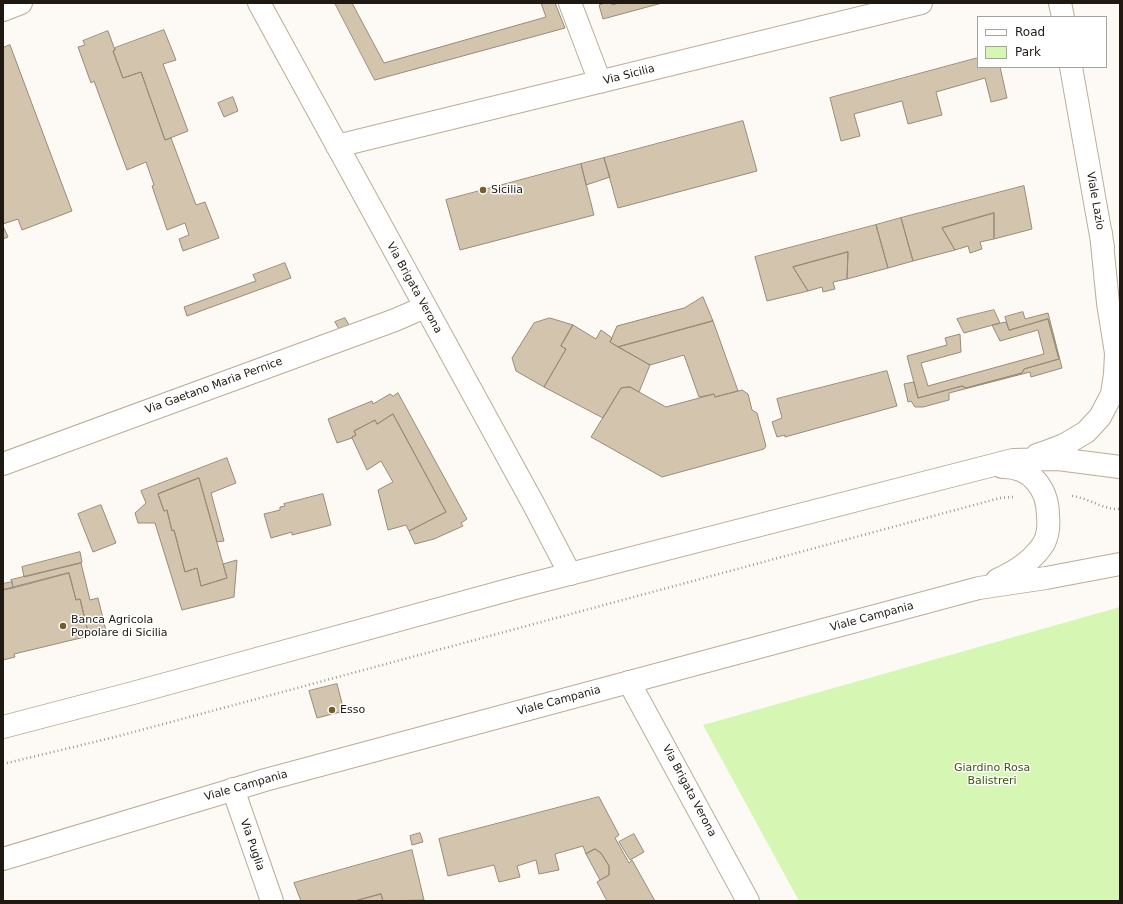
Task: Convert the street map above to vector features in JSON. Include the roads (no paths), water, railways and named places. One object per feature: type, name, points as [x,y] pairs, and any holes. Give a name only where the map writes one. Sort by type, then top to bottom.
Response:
[{"type":"street","points":[[3,10],[21,3]]},
{"type":"street","name":"Via Brigata Verona","points":[[259,3],[530,498],[570,574]]},
{"type":"street","points":[[570,3],[600,82]]},
{"type":"street","name":"Via Sicilia","points":[[336,146],[921,3]]},
{"type":"street","points":[[1060,3],[1063,16]]},
{"type":"street","name":"Viale Lazio","points":[[1071,68],[1100,233],[1120,334]]},
{"type":"street","points":[[3,727],[570,574],[1046,452],[1064,445],[1086,432],[1100,417],[1112,394],[1116,354],[1108,303],[1100,233]]},
{"type":"street","name":"Via Gaetano Maria Pernice","points":[[3,464],[395,320],[425,307]]},
{"type":"street","points":[[1013,460],[1058,459],[1120,467]]},
{"type":"street","points":[[979,588],[1008,575],[1025,564],[1037,553],[1045,541],[1049,528],[1048,509],[1045,496],[1040,485],[1032,476],[1021,470],[1008,467],[981,468]]},
{"type":"street","name":"Viale Campania","points":[[3,859],[233,789],[979,588],[1046,578],[1120,564]]},
{"type":"street","name":"Via Brigata Verona","points":[[629,682],[748,901]]},
{"type":"street","name":"Via Puglia","points":[[233,789],[272,901]]},
{"type":"place","name":"Sicilia","points":[[483,190]]},
{"type":"place","name":"Banca Agricola Popolare di Sicilia","points":[[63,626]]},
{"type":"place","name":"Esso","points":[[332,710]]},
{"type":"park label","name":"Giardino Rosa Balistreri","points":[[992,774]]}]
